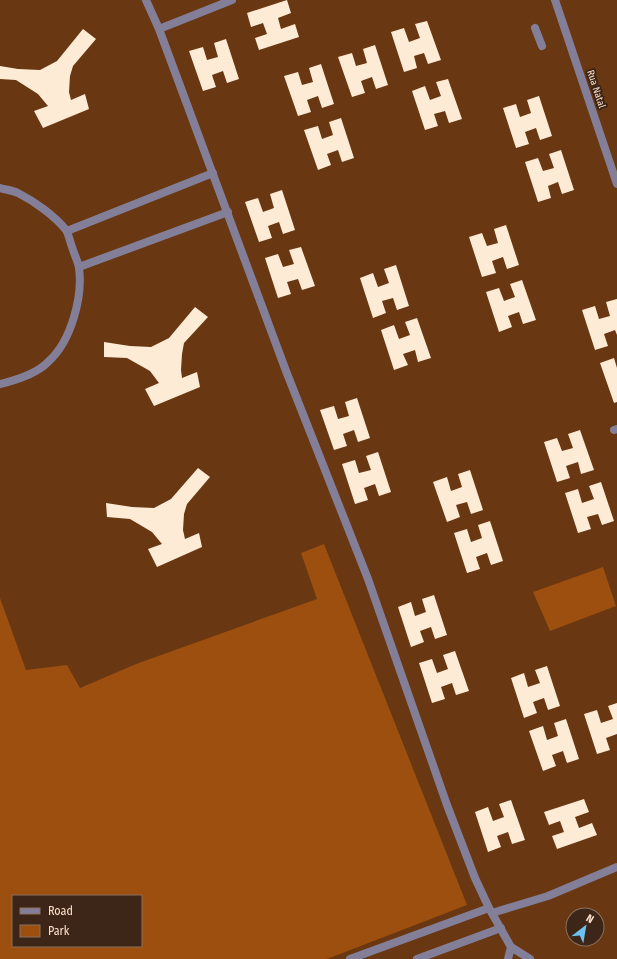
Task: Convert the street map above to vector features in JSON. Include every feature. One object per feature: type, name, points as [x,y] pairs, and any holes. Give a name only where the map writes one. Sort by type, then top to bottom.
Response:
[{"type":"street","points":[[146,0],[159,29],[286,371],[368,579],[447,805],[475,878],[491,911],[511,946],[530,959]]},
{"type":"street","points":[[159,29],[232,0]]},
{"type":"street","name":"Rua Natal","points":[[556,0],[617,184]]},
{"type":"street","points":[[535,28],[542,46]]},
{"type":"street","points":[[67,231],[213,173]]},
{"type":"street","points":[[0,188],[16,192],[32,202],[48,213],[67,231],[79,268],[79,288],[74,318],[68,335],[59,351],[49,362],[37,370],[21,378],[0,384]]},
{"type":"street","points":[[79,268],[228,212]]},
{"type":"street","points":[[350,959],[491,911],[548,896],[617,867]]},
{"type":"street","points":[[417,959],[500,928]]},
{"type":"street","points":[[508,959],[511,946]]},
{"type":"green space","points":[[324,544],[467,905],[327,959],[0,959],[0,598],[26,670],[67,665],[80,688],[136,664],[317,599],[301,553]]},
{"type":"green space","points":[[603,567],[616,606],[550,631],[533,592]]},
{"type":"building","points":[[287,0],[291,13],[278,18],[281,29],[295,24],[299,37],[259,50],[255,38],[267,34],[263,23],[251,27],[247,13]]},
{"type":"building","points":[[427,21],[441,60],[428,64],[424,53],[414,56],[417,68],[404,72],[391,32],[404,28],[409,42],[420,38],[415,24]]},
{"type":"building","points":[[83,29],[96,39],[73,66],[70,76],[69,92],[71,100],[85,94],[89,109],[43,128],[34,111],[48,106],[38,94],[16,80],[0,79],[0,66],[40,70],[57,61]]},
{"type":"building","points":[[226,39],[239,79],[227,83],[223,71],[212,75],[216,87],[203,91],[189,51],[203,47],[207,60],[218,57],[214,43]]},
{"type":"building","points":[[375,45],[388,85],[376,89],[372,77],[361,81],[365,93],[352,97],[338,57],[352,53],[356,66],[367,63],[363,49]]},
{"type":"building","points":[[321,64],[334,104],[322,108],[318,96],[307,100],[311,112],[298,116],[284,76],[298,72],[302,85],[313,82],[309,68]]},
{"type":"building","points":[[448,79],[462,119],[449,123],[445,111],[434,114],[438,126],[425,130],[412,91],[425,86],[430,100],[441,96],[436,82]]},
{"type":"building","points":[[539,96],[552,136],[540,140],[536,128],[525,132],[529,144],[516,148],[503,108],[516,104],[520,117],[531,113],[527,100]]},
{"type":"building","points":[[341,118],[354,158],[342,162],[338,150],[327,154],[331,165],[318,170],[304,130],[318,126],[322,139],[333,135],[329,122]]},
{"type":"building","points":[[561,150],[574,190],[562,194],[558,182],[548,186],[551,198],[538,202],[525,162],[538,158],[543,171],[554,168],[549,154]]},
{"type":"building","points":[[282,190],[295,230],[283,234],[279,222],[268,226],[272,238],[259,242],[245,202],[258,198],[263,212],[274,208],[270,194]]},
{"type":"building","points":[[506,225],[519,265],[507,269],[503,257],[492,261],[496,273],[482,277],[469,237],[482,233],[487,246],[498,243],[494,229]]},
{"type":"building","points":[[301,247],[315,286],[302,290],[298,279],[287,282],[291,294],[278,298],[265,258],[278,254],[283,267],[294,264],[289,250]]},
{"type":"building","points":[[396,265],[409,306],[397,310],[393,298],[382,301],[386,313],[373,318],[360,278],[373,273],[378,287],[389,283],[384,269]]},
{"type":"building","points":[[522,280],[536,320],[523,324],[519,312],[508,316],[512,327],[499,332],[486,292],[499,288],[504,301],[515,297],[510,284]]},
{"type":"building","points":[[617,299],[617,335],[615,330],[604,334],[608,346],[595,350],[582,310],[595,306],[599,319],[610,316],[606,302]]},
{"type":"building","points":[[195,307],[208,317],[184,343],[181,370],[182,378],[197,372],[200,387],[154,406],[145,389],[159,383],[150,371],[127,358],[104,357],[104,342],[130,346],[151,347],[169,338]]},
{"type":"building","points":[[417,318],[431,358],[418,362],[415,350],[403,354],[408,365],[394,370],[381,330],[394,325],[399,339],[410,335],[405,322]]},
{"type":"building","points":[[614,358],[617,368],[617,402],[614,403],[600,363]]},
{"type":"building","points":[[357,398],[370,438],[358,442],[354,430],[343,434],[347,446],[334,450],[320,410],[334,406],[338,419],[349,416],[345,402]]},
{"type":"building","points":[[580,430],[594,470],[581,474],[578,462],[566,466],[570,478],[557,482],[544,442],[557,438],[562,451],[573,448],[568,434]]},
{"type":"building","points":[[378,452],[391,492],[379,496],[375,484],[364,488],[368,500],[355,504],[342,464],[355,460],[359,473],[371,470],[366,456]]},
{"type":"building","points":[[198,468],[210,477],[187,504],[184,514],[183,530],[185,539],[199,533],[202,547],[157,567],[148,549],[162,544],[152,532],[130,519],[107,517],[106,503],[132,507],[154,508],[171,499]]},
{"type":"building","points":[[470,470],[483,510],[471,514],[467,502],[456,505],[460,517],[447,522],[433,482],[447,477],[451,491],[462,487],[458,474]]},
{"type":"building","points":[[601,482],[614,521],[602,525],[598,514],[587,517],[591,529],[578,533],[565,493],[578,489],[582,503],[594,499],[589,486]]},
{"type":"building","points":[[490,521],[503,561],[491,565],[487,553],[476,557],[480,569],[467,573],[454,533],[467,529],[471,542],[482,538],[478,525]]},
{"type":"building","points":[[434,595],[447,635],[435,639],[431,627],[420,631],[424,642],[411,647],[398,607],[411,602],[415,616],[426,612],[422,599]]},
{"type":"building","points":[[455,651],[469,691],[456,695],[452,683],[441,687],[445,699],[432,703],[419,663],[432,659],[437,673],[448,669],[443,655]]},
{"type":"building","points":[[547,666],[560,706],[548,710],[544,698],[533,702],[537,713],[524,718],[511,678],[524,673],[528,687],[540,683],[535,670]]},
{"type":"building","points":[[617,703],[617,734],[606,738],[610,750],[597,754],[584,714],[597,710],[601,723],[613,719],[608,706]]},
{"type":"building","points":[[566,719],[579,759],[567,763],[563,751],[552,755],[556,766],[543,771],[529,731],[543,726],[547,740],[558,736],[554,723]]},
{"type":"building","points":[[584,799],[589,812],[575,817],[579,828],[592,823],[597,835],[557,849],[552,836],[564,832],[560,821],[549,825],[544,812]]},
{"type":"building","points":[[511,800],[525,840],[512,844],[508,832],[497,836],[501,847],[488,852],[475,812],[488,807],[493,821],[504,817],[499,804]]}]
